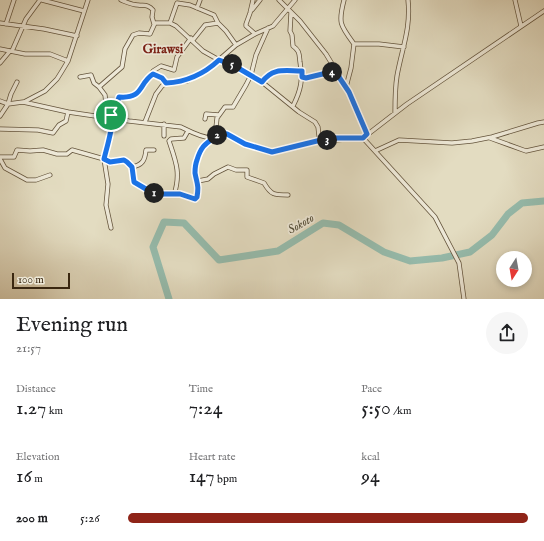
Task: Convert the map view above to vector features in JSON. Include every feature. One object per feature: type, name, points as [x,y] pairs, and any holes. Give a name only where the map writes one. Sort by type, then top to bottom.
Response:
[{"type":"street","points":[[6,24],[14,0]]},
{"type":"street","points":[[0,63],[11,51],[24,27],[26,19],[41,0],[84,11]]},
{"type":"street","points":[[0,101],[8,104],[23,102],[45,91],[57,79],[68,61],[84,11],[90,0]]},
{"type":"street","points":[[99,87],[122,67],[125,49],[133,35],[150,34],[154,24],[152,17],[153,10],[150,7],[121,0]]},
{"type":"street","points":[[197,8],[200,0]]},
{"type":"street","points":[[253,0],[246,26],[255,34]]},
{"type":"street","points":[[251,10],[260,0]]},
{"type":"street","points":[[279,0],[314,37],[326,54],[346,87],[367,134]]},
{"type":"street","points":[[145,122],[158,89],[166,83],[187,80],[213,65],[236,45],[273,26],[295,0]]},
{"type":"street","points":[[344,0],[340,14],[341,25],[354,44],[351,68],[346,87]]},
{"type":"street","points":[[395,113],[396,81],[408,31],[408,0]]},
{"type":"street","points":[[515,0],[521,26]]},
{"type":"street","points":[[170,23],[178,2],[190,5],[214,15],[218,23],[236,45]]},
{"type":"street","points":[[50,175],[36,180],[27,180],[5,168],[0,158],[14,157],[17,150],[43,150],[66,154],[72,150],[110,162],[124,160],[132,167],[134,182],[155,193],[174,195],[180,194],[195,199],[197,197],[198,181],[195,166],[200,149],[220,133],[227,134],[245,144],[272,152],[321,140],[335,138],[363,138],[395,113],[544,11]]},
{"type":"street","points":[[291,13],[290,31],[293,46],[298,49],[300,54],[302,71],[299,95],[293,106]]},
{"type":"street","points":[[0,23],[44,29],[77,36]]},
{"type":"street","points":[[154,24],[170,23],[176,26],[192,39],[202,50],[219,60],[233,65],[262,82],[299,112],[315,122],[318,127],[318,136],[321,140]]},
{"type":"street","points":[[112,116],[119,97],[139,93],[147,78],[153,74],[153,71],[161,66],[174,70],[177,57],[205,25],[218,23]]},
{"type":"street","points":[[213,138],[217,118],[225,107],[233,106],[246,86],[251,75],[256,55],[268,28]]},
{"type":"street","points":[[354,44],[379,44],[404,47]]},
{"type":"street","points":[[0,49],[26,54],[50,54],[68,61]]},
{"type":"street","points":[[262,82],[268,75],[275,71],[302,71]]},
{"type":"street","points":[[302,77],[306,78],[335,71]]},
{"type":"street","points":[[153,74],[162,78],[166,83]]},
{"type":"street","points":[[80,77],[91,75],[94,83],[105,95],[106,104],[112,110],[104,159],[108,184],[106,205],[111,228]]},
{"type":"street","points":[[0,116],[8,104],[17,82]]},
{"type":"street","points":[[23,102],[68,112],[112,116],[181,127],[188,131],[213,138]]},
{"type":"street","points":[[0,129],[38,130],[53,133],[58,126],[66,121],[68,112]]},
{"type":"street","points":[[205,119],[206,114],[219,115]]},
{"type":"street","points":[[375,151],[399,140],[452,142],[489,137],[544,122]]},
{"type":"street","points":[[164,124],[164,136]]},
{"type":"street","points":[[174,195],[178,172],[169,141],[171,139],[184,138],[188,131]]},
{"type":"street","points":[[489,137],[526,151],[544,147]]},
{"type":"street","points":[[363,138],[435,217],[459,263],[464,299]]},
{"type":"street","points":[[132,167],[140,166],[143,162],[146,150],[154,150]]},
{"type":"street","points":[[198,181],[208,179],[214,174],[228,167],[236,170],[247,170],[247,177],[265,183],[267,190],[275,195],[288,195]]},
{"type":"waterway","name":"Sokoto","points":[[169,299],[153,247],[164,222],[184,223],[219,260],[278,251],[323,223],[339,225],[384,252],[410,261],[442,258],[470,252],[492,235],[508,214],[522,203],[544,201]]},
{"type":"district","name":"Girawsi","points":[[163,49]]},
{"type":"route","points":[[219,60],[233,65],[262,82],[269,74],[272,74],[275,71],[302,71],[302,77],[306,78],[328,74],[335,71],[349,92],[367,134],[363,138],[335,138],[321,140],[272,152],[245,144],[227,134],[220,133],[200,149],[195,166],[195,173],[198,183],[197,197],[193,199],[180,194],[174,195],[151,192],[134,182],[133,171],[130,164],[124,160],[116,163],[104,159],[112,126],[113,118],[111,115],[115,109],[119,97],[139,93],[147,78],[153,74],[162,78],[166,83],[178,82],[187,80],[219,60]]}]
